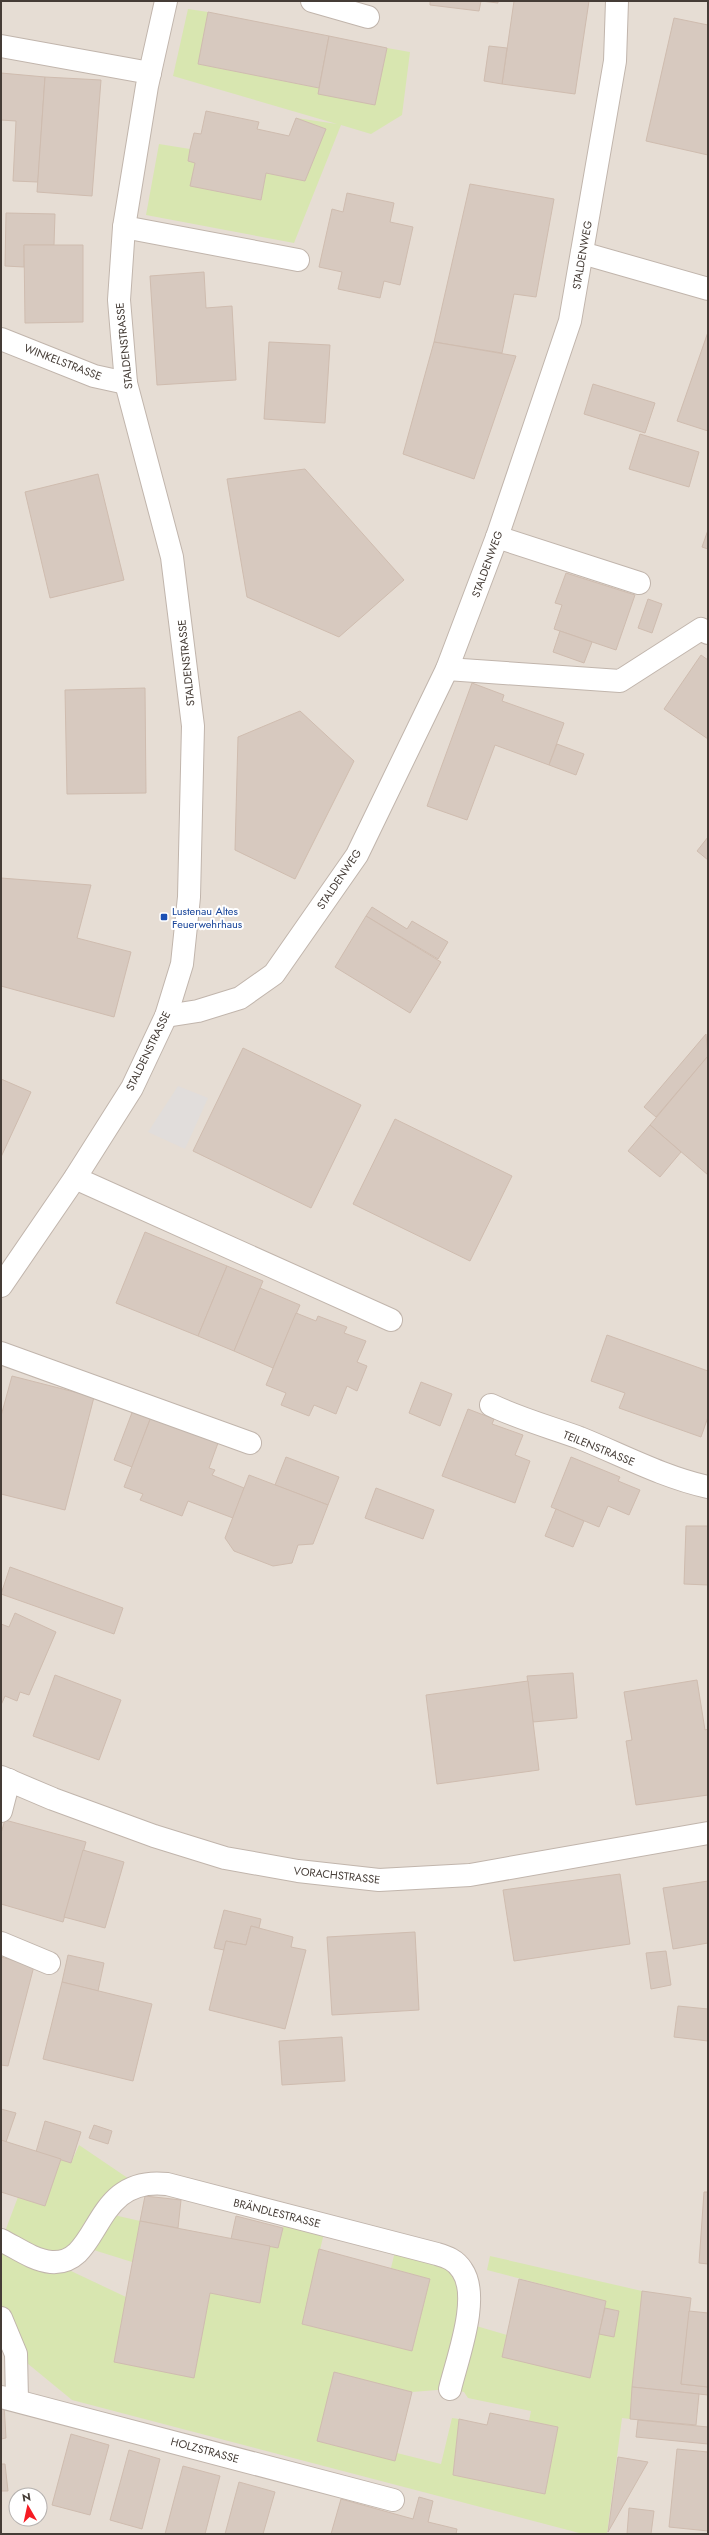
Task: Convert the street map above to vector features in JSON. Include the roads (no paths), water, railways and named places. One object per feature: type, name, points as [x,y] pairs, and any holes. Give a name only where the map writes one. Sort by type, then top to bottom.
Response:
[{"type":"street","name":"STALDENSTRASSE","points":[[1,1286],[75,1178],[132,1088],[166,1016],[182,964],[189,897],[193,726],[172,557],[126,382],[119,300],[124,227],[150,73],[166,1]]},
{"type":"street","points":[[312,1],[368,16]]},
{"type":"street","name":"STALDENWEG","points":[[166,1016],[198,1011],[240,998],[274,974],[357,855],[447,669],[497,537],[570,322],[615,61],[617,1]]},
{"type":"street","points":[[1,46],[150,73]]},
{"type":"street","points":[[124,227],[298,260]]},
{"type":"street","points":[[582,253],[708,289]]},
{"type":"street","name":"WINKELSTRASSE","points":[[1,338],[94,376],[126,382]]},
{"type":"street","points":[[497,537],[639,582]]},
{"type":"street","points":[[447,669],[620,681],[701,629],[708,633]]},
{"type":"street","points":[[75,1178],[391,1320]]},
{"type":"street","points":[[1,1353],[250,1443]]},
{"type":"street","name":"TEILENSTRASSE","points":[[491,1405],[513,1416],[579,1438],[678,1480],[708,1487]]},
{"type":"street","points":[[1,1811],[5,1778]]},
{"type":"street","name":"VORACHSTRASSE","points":[[5,1778],[53,1799],[154,1836],[225,1858],[298,1871],[379,1880],[470,1875],[708,1833]]},
{"type":"street","points":[[1,1943],[49,1963]]},
{"type":"street","name":"BRÄNDLESTRASSE","points":[[1,2240],[35,2258],[51,2262],[66,2261],[84,2246],[104,2212],[123,2191],[138,2185],[152,2183],[167,2184],[437,2254],[452,2259],[463,2270],[468,2286],[470,2302],[450,2389]]},
{"type":"street","name":"HOLZSTRASSE","points":[[1,2318],[16,2354],[9,2398],[393,2500]]},
{"type":"place","name":"Lustenau Altes Feuerwehrhaus","points":[[164,917]]}]
